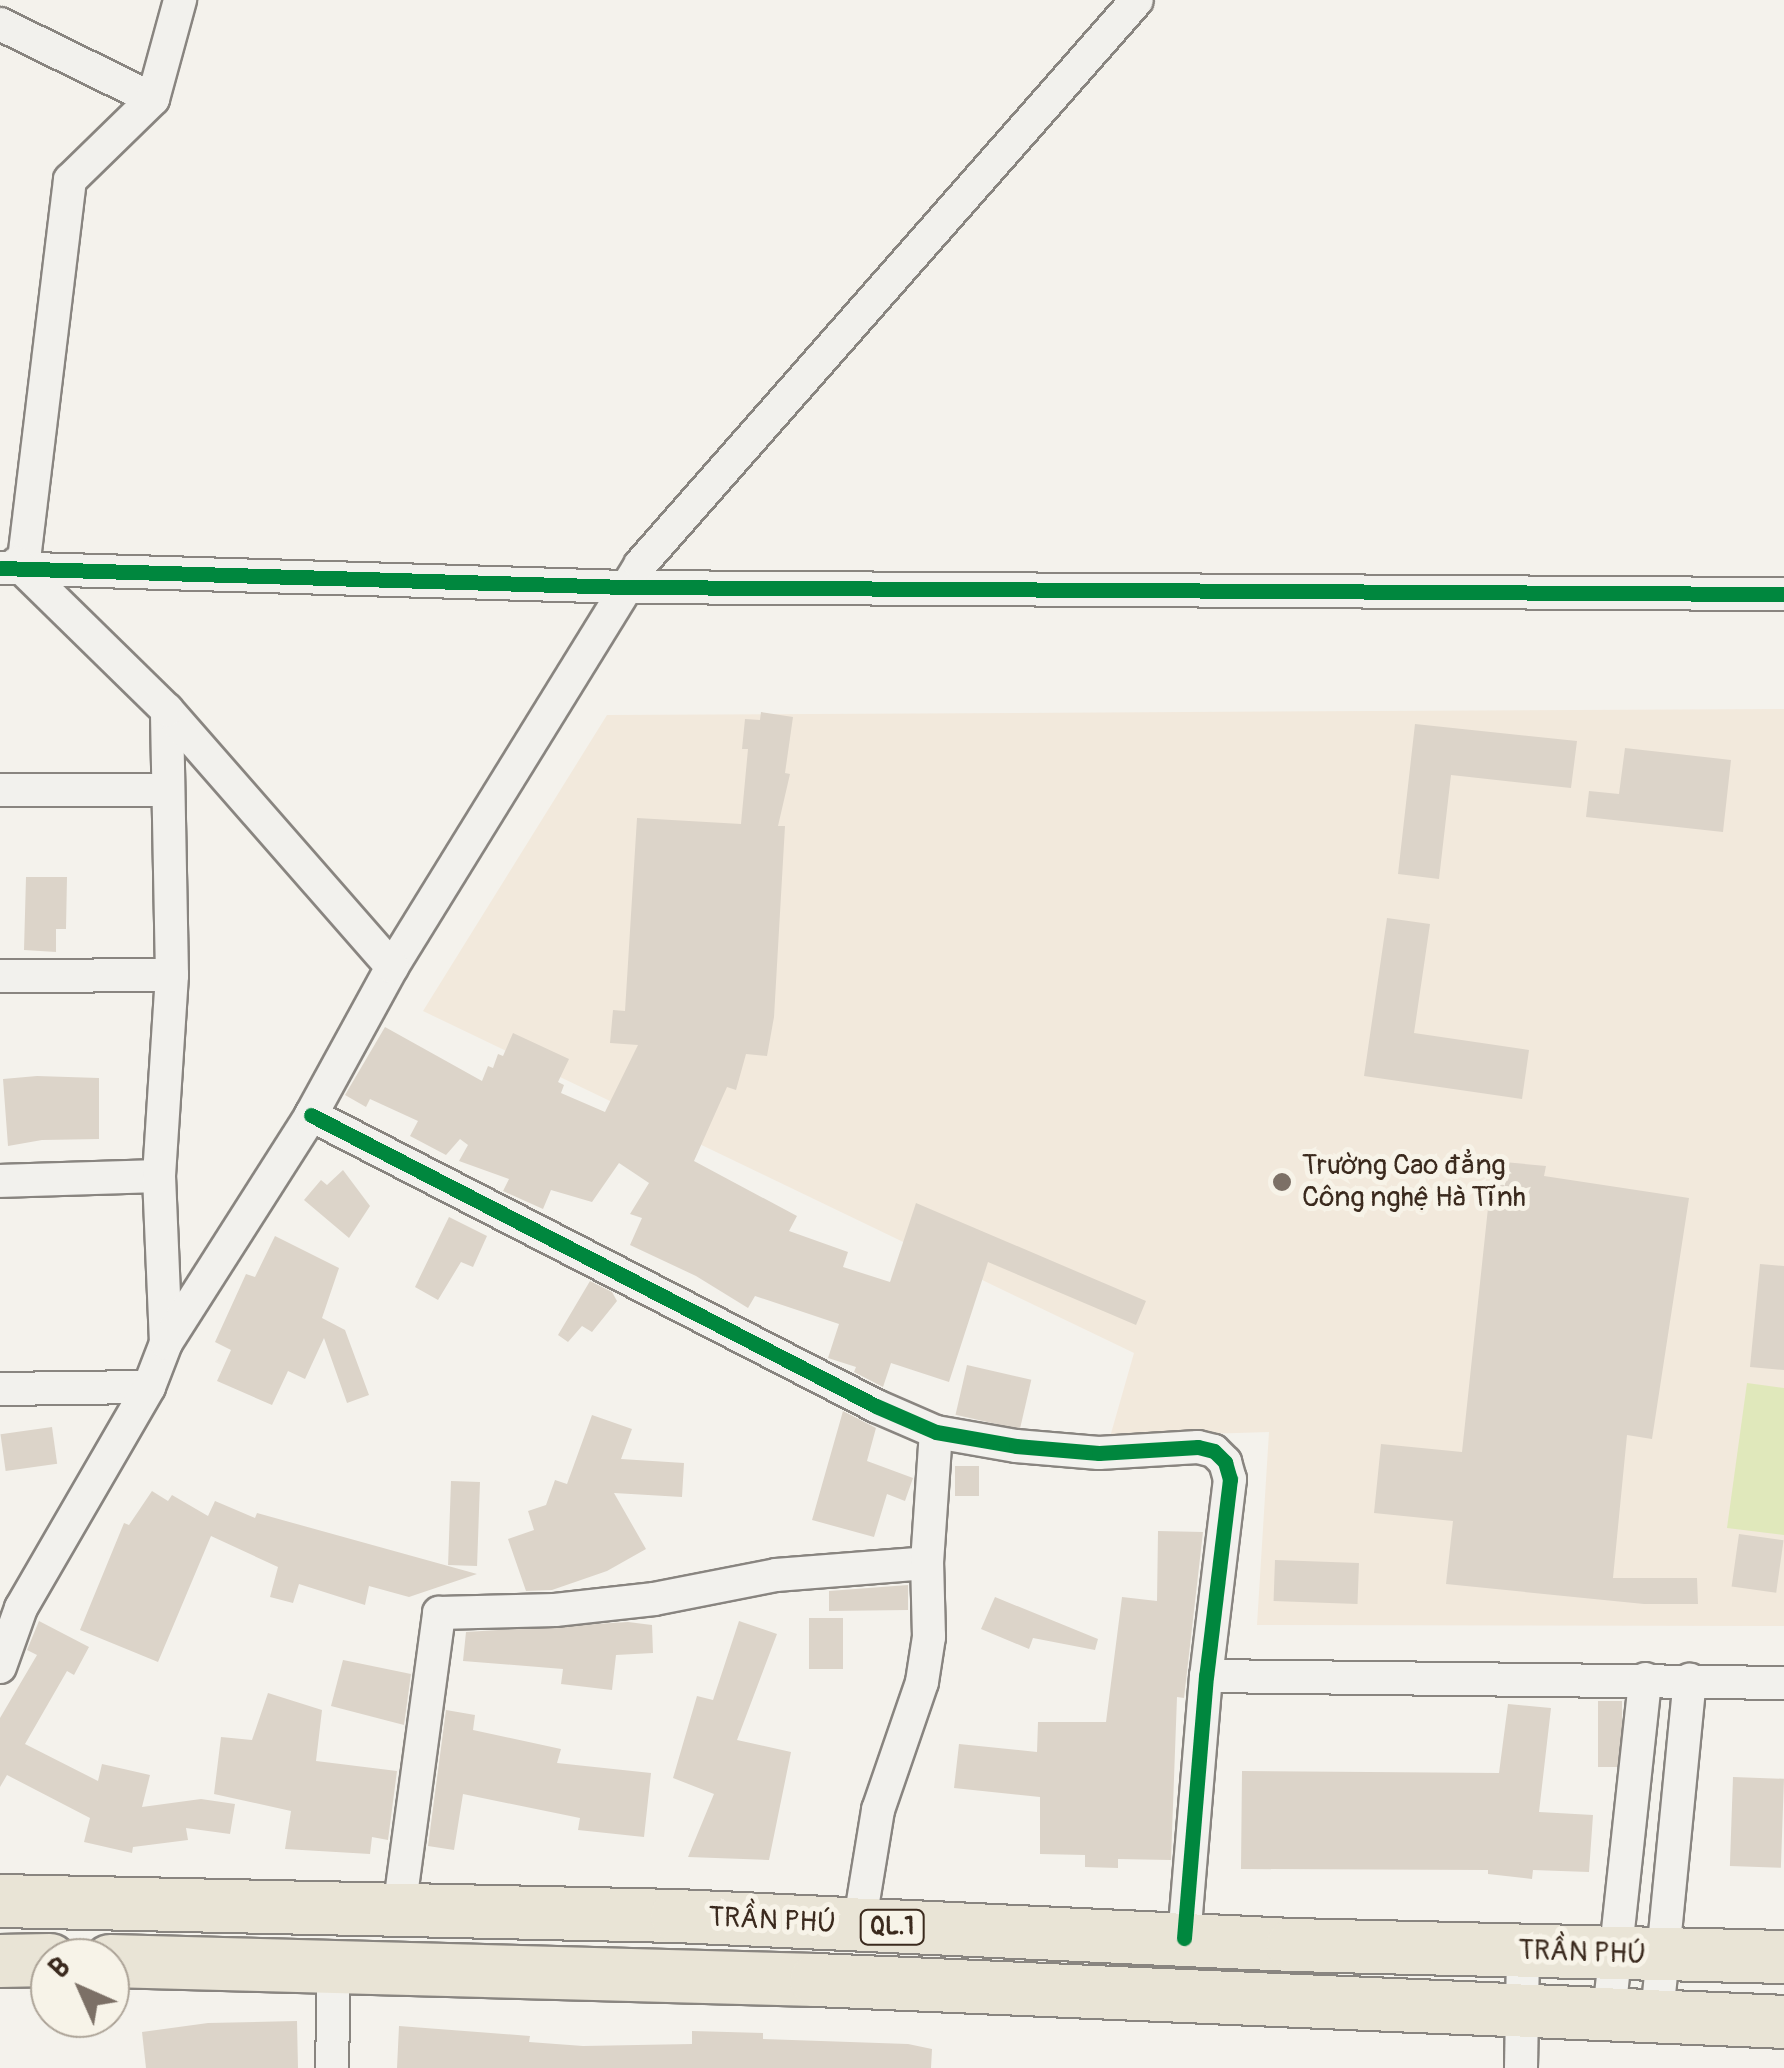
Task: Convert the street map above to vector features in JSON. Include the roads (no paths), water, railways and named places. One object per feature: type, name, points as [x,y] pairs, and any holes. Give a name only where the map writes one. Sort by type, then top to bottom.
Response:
[{"type":"main road","name":"TRẦN PHÚ","points":[[0,1901],[399,1910],[1784,1957]]},
{"type":"main road","points":[[0,1960],[30,1960]]},
{"type":"main road","name":"TRẦN PHÚ","points":[[130,1961],[816,1980],[1784,2022]]},
{"type":"street","points":[[8,561],[70,180],[153,99],[180,0]]},
{"type":"street","points":[[0,1667],[10,1609],[149,1387],[166,1343],[312,1115],[392,967],[640,564],[1137,0]]},
{"type":"street","points":[[0,24],[153,99]]},
{"type":"street","points":[[8,561],[625,588],[1784,594]]},
{"type":"street","points":[[8,561],[167,710],[392,967]]},
{"type":"street","points":[[166,1343],[159,1176],[172,975],[167,710]]},
{"type":"street","points":[[0,790],[166,790]]},
{"type":"street","points":[[0,976],[172,975]]},
{"type":"street","points":[[312,1115],[876,1406],[936,1432],[1016,1446],[1098,1453],[1198,1446],[1225,1462],[1230,1480],[1206,1676],[1184,1938]]},
{"type":"street","points":[[0,1181],[159,1176]]},
{"type":"street","points":[[0,1389],[149,1387]]},
{"type":"street","points":[[859,1926],[878,1810],[922,1682],[929,1636],[927,1563],[936,1432]]},
{"type":"street","points":[[399,1910],[440,1613],[555,1610],[654,1600],[776,1574],[927,1563]]},
{"type":"street","points":[[1206,1676],[1784,1683]]},
{"type":"street","points":[[1633,2014],[1639,1955],[1645,1679]]},
{"type":"street","points":[[1633,2014],[1639,1955],[1690,1680]]},
{"type":"street","points":[[1521,2068],[1523,1951]]},
{"type":"street","points":[[332,2068],[334,1966]]},
{"type":"place","name":"Trường Cao đẳng Công nghệ Hà Tĩnh","points":[[1282,1182]]}]
